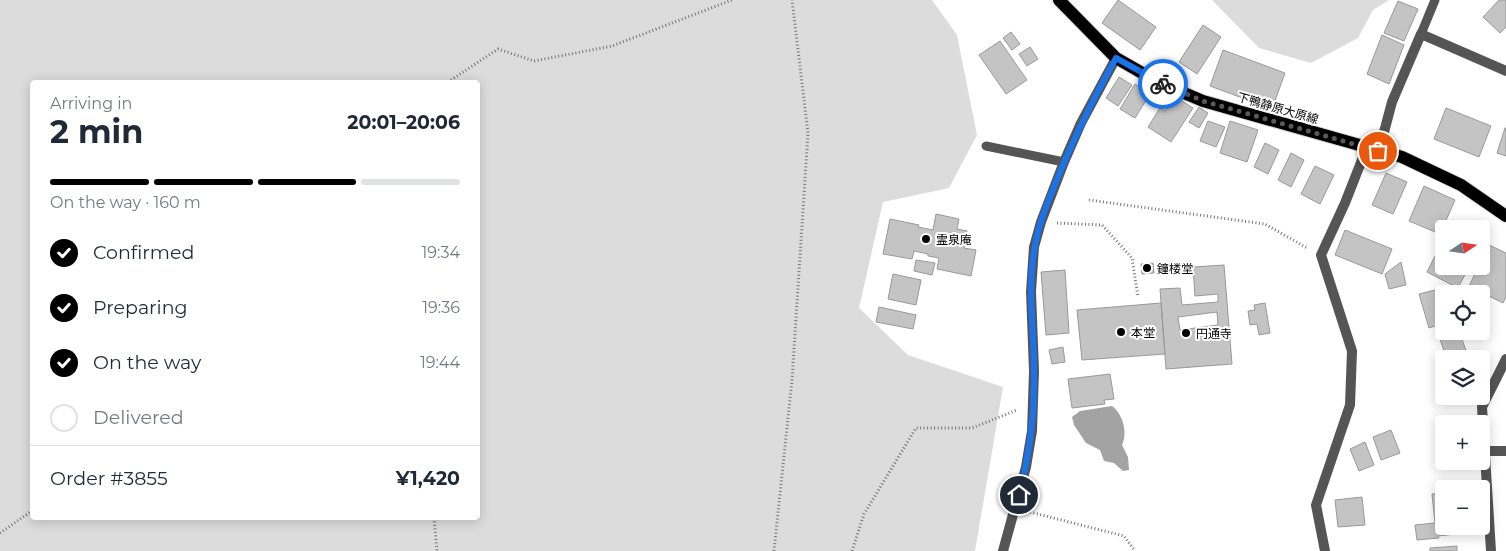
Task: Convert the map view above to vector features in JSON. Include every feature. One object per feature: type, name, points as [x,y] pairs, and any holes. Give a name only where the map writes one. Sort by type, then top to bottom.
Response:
[{"type":"main road","name":"下鴨静原大原線","points":[[1059,0],[1116,58],[1158,82],[1203,101],[1402,157],[1461,185],[1506,216]]},
{"type":"street","points":[[1325,551],[1316,505],[1350,405],[1352,351],[1321,255],[1373,149],[1421,34],[1506,72]]},
{"type":"street","points":[[1003,551],[1026,468],[1034,403],[1031,292],[1034,247],[1041,222],[1064,162],[1081,123],[1116,58]]},
{"type":"street","points":[[1483,415],[1482,407],[1506,359]]},
{"type":"street","points":[[1490,451],[1506,451]]},
{"type":"street","points":[[1487,470],[1491,551]]},
{"type":"lane","points":[[1421,34],[1435,0]]},
{"type":"lane","points":[[986,146],[1064,162]]},
{"type":"path","points":[[451,80],[498,49],[534,62],[612,46],[732,0]]},
{"type":"path","points":[[774,551],[792,380],[808,133],[792,0]]},
{"type":"path","points":[[1089,200],[1265,224],[1321,255]]},
{"type":"path","points":[[1041,222],[1102,225],[1132,258],[1138,297]]},
{"type":"path","points":[[852,551],[864,514],[916,428],[972,428],[1034,403]]},
{"type":"path","points":[[1015,508],[1124,536],[1135,551]]},
{"type":"path","points":[[0,533],[30,512]]},
{"type":"path","points":[[434,520],[437,551]]},
{"type":"shaded area","points":[[0,0],[932,0],[957,35],[977,135],[949,188],[883,202],[859,308],[908,355],[1003,387],[975,551],[0,551]]},
{"type":"shaded area","points":[[1212,0],[1389,0],[1373,10],[1358,38],[1311,63],[1259,48]]},
{"type":"shaded area","points":[[1112,406],[1122,419],[1125,435],[1122,445],[1128,457],[1129,470],[1123,471],[1114,463],[1104,461],[1100,450],[1086,443],[1074,425],[1072,417],[1080,411]]},
{"type":"building","points":[[1118,0],[1156,27],[1140,50],[1102,23]]},
{"type":"building","points":[[1499,0],[1506,0],[1506,27],[1500,33],[1483,17]]},
{"type":"building","points":[[1398,1],[1418,9],[1404,41],[1384,33]]},
{"type":"building","points":[[1203,25],[1221,37],[1197,74],[1179,62]]},
{"type":"building","points":[[1011,32],[1020,44],[1012,50],[1003,38]]},
{"type":"building","points":[[1382,35],[1404,45],[1389,84],[1367,74]]},
{"type":"building","points":[[1000,41],[1027,80],[1006,94],[979,55]]},
{"type":"building","points":[[1030,47],[1038,59],[1027,66],[1019,54]]},
{"type":"building","points":[[1223,50],[1285,73],[1272,109],[1210,86]]},
{"type":"building","points":[[1119,77],[1132,85],[1118,106],[1106,98]]},
{"type":"building","points":[[1135,84],[1150,94],[1135,118],[1120,109]]},
{"type":"building","points":[[1174,96],[1193,108],[1171,142],[1148,127],[1160,108],[1165,111]]},
{"type":"building","points":[[1199,107],[1208,113],[1199,128],[1189,122]]},
{"type":"building","points":[[1446,108],[1491,126],[1479,157],[1434,139]]},
{"type":"building","points":[[1208,121],[1225,127],[1216,147],[1200,141]]},
{"type":"building","points":[[1230,121],[1258,130],[1247,162],[1220,153]]},
{"type":"building","points":[[1506,128],[1506,156],[1497,153]]},
{"type":"building","points":[[1265,143],[1279,150],[1268,174],[1254,167]]},
{"type":"building","points":[[1291,153],[1304,160],[1291,187],[1278,180]]},
{"type":"building","points":[[1315,166],[1334,175],[1320,204],[1301,194]]},
{"type":"building","points":[[1386,173],[1407,182],[1393,214],[1372,205]]},
{"type":"building","points":[[1424,186],[1455,200],[1446,220],[1435,220],[1435,232],[1409,221]]},
{"type":"building","name":"霊泉庵","points":[[936,214],[959,219],[957,229],[967,231],[964,248],[976,250],[971,276],[937,269],[939,258],[928,256],[928,254],[914,251],[912,259],[883,254],[890,219],[933,230]]},
{"type":"building","points":[[1345,230],[1392,249],[1382,274],[1335,255]]},
{"type":"building","points":[[1490,245],[1506,253],[1506,297],[1503,303],[1490,296],[1490,285],[1470,285],[1474,275],[1490,275]]},
{"type":"building","points":[[1435,256],[1435,275],[1465,275],[1460,285],[1452,285],[1427,272]]},
{"type":"building","points":[[916,260],[935,263],[932,275],[914,271]]},
{"type":"building","points":[[1401,262],[1406,285],[1389,289],[1385,274]]},
{"type":"building","name":"鐘楼堂","points":[[1153,263],[1154,273],[1142,274],[1141,264]]},
{"type":"building","points":[[1224,265],[1232,364],[1166,369],[1160,289],[1180,288],[1182,305],[1218,302],[1218,294],[1195,296],[1193,267]],"holes":[[[1217,312],[1218,325],[1180,330],[1178,317]]]},
{"type":"building","points":[[1065,270],[1069,333],[1046,335],[1041,272]]},
{"type":"building","points":[[893,274],[921,280],[916,305],[888,299]]},
{"type":"building","points":[[1435,290],[1435,326],[1429,328],[1419,294]]},
{"type":"building","name":"本堂","points":[[1161,303],[1165,354],[1082,360],[1077,310]]},
{"type":"building","points":[[1265,303],[1270,333],[1259,335],[1257,324],[1250,325],[1248,311],[1255,310],[1254,305]]},
{"type":"building","points":[[879,307],[916,315],[913,329],[876,322]]},
{"type":"building","points":[[1440,340],[1462,340],[1466,350],[1444,350]]},
{"type":"building","points":[[1063,347],[1065,362],[1052,364],[1049,350]]},
{"type":"building","points":[[1110,374],[1114,399],[1104,400],[1105,404],[1072,408],[1068,379]]},
{"type":"building","points":[[1391,430],[1400,453],[1381,460],[1373,437]]},
{"type":"building","points":[[1365,442],[1374,465],[1359,471],[1350,449]]},
{"type":"building","points":[[1432,494],[1435,494],[1435,523]]},
{"type":"building","points":[[1362,497],[1365,525],[1338,527],[1335,500]]},
{"type":"building","points":[[1435,523],[1435,535],[1447,535],[1438,536],[1439,538],[1417,540],[1415,525]]},
{"type":"building","points":[[1457,546],[1457,551],[1430,551],[1430,548]]},
{"type":"way so far","points":[[1163,84],[1203,101],[1378,151]]},
{"type":"place","name":"霊泉庵","points":[[926,239]]},
{"type":"place","name":"鐘楼堂","points":[[1147,268]]},
{"type":"place","name":"本堂","points":[[1121,332]]},
{"type":"place","name":"円通寺","points":[[1186,333]]},
{"type":"route","points":[[1019,495],[1032,431],[1034,370],[1031,292],[1034,247],[1041,222],[1081,123],[1116,58],[1163,84]]}]
